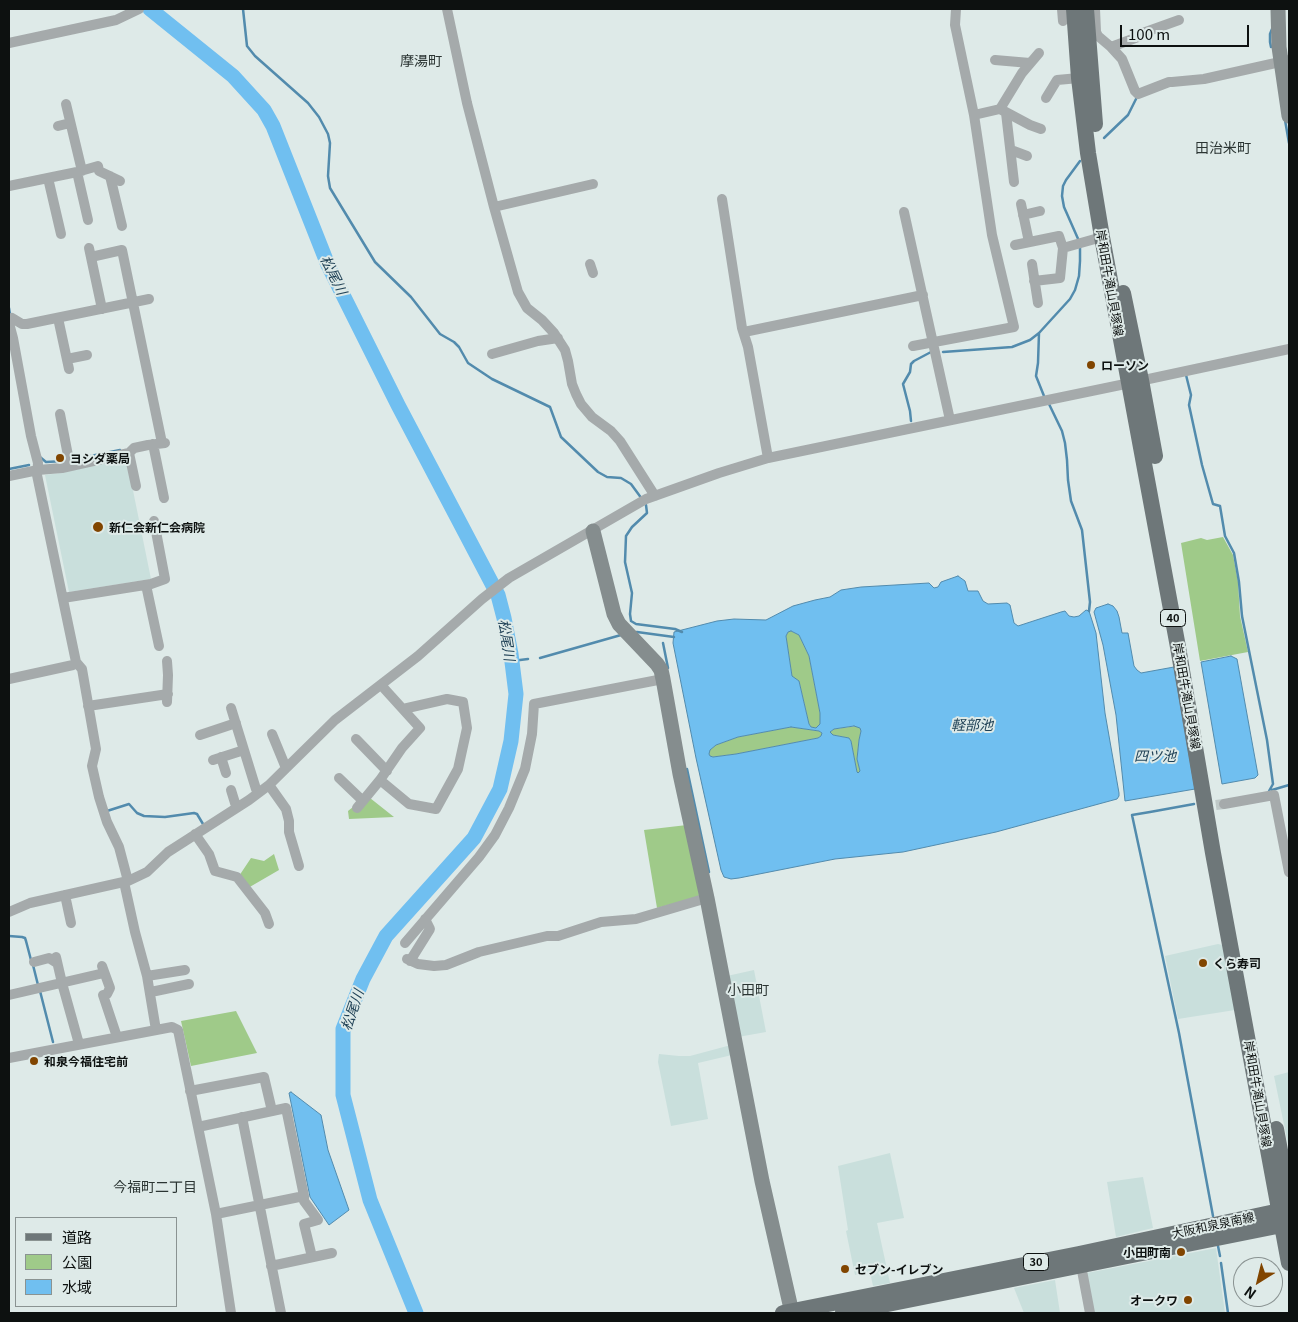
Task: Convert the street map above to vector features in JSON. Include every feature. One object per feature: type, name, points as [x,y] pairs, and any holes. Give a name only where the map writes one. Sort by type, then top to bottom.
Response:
[{"type":"main road","name":"岸和田牛滝山貝塚線","points":[[1086,9],[1098,152],[1178,647],[1224,905],[1286,1211]]},
{"type":"main road","name":"岸和田牛滝山貝塚線","points":[[1068,15],[1102,237],[1136,382],[1241,942],[1286,1211],[1289,1263]]},
{"type":"main road","name":"大阪和泉泉南線","points":[[843,1313],[1286,1211]]},
{"type":"main road","name":"大阪和泉泉南線","points":[[789,1313],[1080,1259]]},
{"type":"street","points":[[447,9],[467,103],[518,292],[527,308],[542,320],[558,338],[565,350],[572,384],[581,404],[592,417],[620,441],[648,499]]},
{"type":"street","points":[[913,346],[1014,328],[992,235],[974,115],[955,25],[956,9]]},
{"type":"street","points":[[1062,9],[1068,15]]},
{"type":"street","points":[[1095,9],[1096,32],[1098,36],[1122,59],[1138,94],[1169,82],[1204,79],[1285,61]]},
{"type":"street","points":[[1278,9],[1279,47],[1285,61],[1289,116]]},
{"type":"street","points":[[9,44],[116,20],[132,11]]},
{"type":"street","points":[[1111,47],[1179,20]]},
{"type":"street","points":[[1014,182],[1011,150],[1003,111],[1022,73],[1039,53]]},
{"type":"street","points":[[995,60],[1030,63]]},
{"type":"street","points":[[1046,98],[1057,80],[1079,78]]},
{"type":"street","points":[[66,104],[88,220]]},
{"type":"street","points":[[974,115],[1003,111],[1030,125],[1041,128]]},
{"type":"street","points":[[58,126],[70,123]]},
{"type":"street","points":[[1011,150],[1027,156]]},
{"type":"street","points":[[9,186],[98,166],[99,171],[120,181]]},
{"type":"street","points":[[110,176],[122,226]]},
{"type":"street","points":[[48,178],[61,234]]},
{"type":"street","points":[[494,208],[593,184]]},
{"type":"street","points":[[722,199],[744,332],[768,458]]},
{"type":"street","points":[[1021,204],[1029,242]]},
{"type":"street","points":[[1023,215],[1040,211]]},
{"type":"street","points":[[904,212],[950,420]]},
{"type":"street","points":[[1015,245],[1059,236],[1063,248],[1060,278],[1034,281]]},
{"type":"street","points":[[1063,248],[1102,237]]},
{"type":"street","points":[[102,309],[90,253],[122,250],[133,303],[133,326],[160,444],[165,482],[164,498]]},
{"type":"street","points":[[1032,264],[1038,303]]},
{"type":"street","points":[[744,332],[923,296]]},
{"type":"street","points":[[150,300],[26,324],[22,324],[12,318],[9,322],[76,662],[82,669],[96,749],[92,766],[107,822],[119,847],[135,932],[148,976],[156,1030]]},
{"type":"street","points":[[58,318],[68,364],[87,355]]},
{"type":"street","points":[[492,354],[507,354],[538,341],[558,338]]},
{"type":"street","points":[[9,912],[30,903],[126,882],[147,872],[168,852],[269,785],[335,720],[418,656],[482,599],[510,578],[648,499],[719,473],[768,458],[1289,349]]},
{"type":"street","points":[[60,414],[69,462]]},
{"type":"street","points":[[9,476],[69,462],[129,453],[134,448],[160,444]]},
{"type":"street","points":[[129,453],[136,486]]},
{"type":"street","points":[[63,598],[165,579],[158,564],[153,536],[154,520]]},
{"type":"street","points":[[593,531],[614,614],[619,624],[657,664],[664,679],[680,774],[707,898],[789,1313]]},
{"type":"street","points":[[146,584],[151,629],[159,646]]},
{"type":"street","points":[[9,679],[73,665],[76,662]]},
{"type":"street","points":[[88,706],[127,704],[167,698],[167,662]]},
{"type":"street","points":[[405,943],[479,857],[505,815],[524,769],[532,734],[534,704],[664,679]]},
{"type":"street","points":[[340,778],[360,805],[386,771],[402,757],[420,728],[381,684]]},
{"type":"street","points":[[380,780],[409,804],[436,809],[458,769],[467,728],[463,702],[448,699],[402,709]]},
{"type":"street","points":[[231,708],[256,789],[259,792]]},
{"type":"street","points":[[200,735],[216,726],[236,723]]},
{"type":"street","points":[[272,734],[286,768]]},
{"type":"street","points":[[356,739],[386,771]]},
{"type":"street","points":[[226,774],[217,759],[244,750]]},
{"type":"street","points":[[269,785],[286,809],[289,821],[293,826],[289,832],[300,859]]},
{"type":"street","points":[[231,790],[237,807]]},
{"type":"street","points":[[1224,804],[1274,795],[1289,872]]},
{"type":"street","points":[[1201,807],[1200,818],[1211,883],[1214,892],[1224,905]]},
{"type":"street","points":[[196,834],[209,854],[215,871],[237,877],[265,913],[269,924]]},
{"type":"street","points":[[65,896],[71,923]]},
{"type":"street","points":[[425,919],[430,929],[409,960],[418,964],[434,966],[446,965],[479,952],[546,936],[558,936],[601,922],[636,919],[707,898]]},
{"type":"street","points":[[39,958],[56,960],[79,1044]]},
{"type":"street","points":[[9,994],[62,983],[103,969],[114,986],[103,995],[117,1037]]},
{"type":"street","points":[[148,976],[185,970]]},
{"type":"street","points":[[151,992],[189,984]]},
{"type":"street","points":[[9,1058],[172,1027],[178,1030],[216,1214],[231,1313]]},
{"type":"street","points":[[190,1091],[264,1077],[272,1111]]},
{"type":"street","points":[[198,1127],[286,1108],[304,1201],[318,1220],[304,1224],[312,1257]]},
{"type":"street","points":[[242,1117],[281,1313]]},
{"type":"street","points":[[216,1214],[304,1196]]},
{"type":"street","points":[[272,1266],[332,1253]]},
{"type":"street","points":[[1080,1259],[1090,1313]]},
{"type":"shaded area","name":"新仁会新仁会病院","points":[[124,459],[127,461],[151,579],[69,592],[45,475]]},
{"type":"shaded area","points":[[1218,944],[1222,945],[1235,1010],[1178,1019],[1165,956]]},
{"type":"shaded area","points":[[754,970],[766,1032],[738,1037],[727,976]]},
{"type":"shaded area","points":[[731,1045],[732,1055],[698,1063],[708,1119],[671,1126],[658,1062],[659,1054],[690,1056]]},
{"type":"shaded area","points":[[1289,1072],[1289,1149],[1274,1076]]},
{"type":"shaded area","points":[[890,1153],[904,1218],[877,1223],[890,1283],[873,1286],[870,1272],[855,1275],[846,1231],[848,1230],[838,1166]]},
{"type":"shaded area","points":[[1143,1177],[1153,1228],[1116,1237],[1107,1182]]},
{"type":"shaded area","points":[[1216,1248],[1225,1313],[1093,1313],[1087,1273]]},
{"type":"shaded area","points":[[1055,1280],[1060,1313],[1024,1313],[1014,1288]]},
{"type":"green space","points":[[1223,537],[1233,555],[1238,582],[1240,616],[1248,652],[1200,661],[1181,543],[1201,538],[1207,540]]},
{"type":"green space","points":[[791,631],[799,635],[809,656],[820,713],[820,724],[816,728],[811,727],[809,724],[799,681],[792,677],[786,636]]},
{"type":"green space","points":[[857,726],[861,731],[857,759],[860,771],[858,773],[849,738],[833,735],[830,732],[834,729]]},
{"type":"green space","points":[[791,727],[822,733],[818,738],[736,754],[713,757],[709,754],[710,750],[716,745],[738,737]]},
{"type":"green space","points":[[370,798],[394,817],[349,819],[348,811]]},
{"type":"green space","points":[[687,825],[698,873],[699,897],[657,908],[644,830]]},
{"type":"green space","points":[[274,854],[279,870],[248,888],[239,876],[251,858],[264,861]]},
{"type":"green space","points":[[236,1011],[257,1053],[191,1066],[181,1021]]},
{"type":"water","name":"軽部池","points":[[958,576],[965,581],[968,591],[978,591],[983,601],[988,604],[1007,603],[1010,605],[1014,623],[1018,626],[1065,611],[1069,616],[1074,617],[1079,616],[1086,610],[1089,611],[1096,633],[1105,713],[1119,793],[1117,799],[996,832],[903,852],[835,859],[739,878],[731,879],[724,877],[696,758],[673,643],[674,632],[717,621],[734,619],[766,620],[793,606],[830,597],[841,590],[929,583],[934,588],[938,587],[941,582]],"holes":[[[791,631],[799,635],[809,656],[820,713],[820,724],[816,728],[811,727],[809,724],[799,681],[792,676],[786,636]],[[854,726],[860,728],[857,759],[860,771],[858,773],[851,741],[849,738],[833,735],[830,732],[834,729]],[[791,727],[822,733],[818,738],[736,754],[710,756],[710,750],[716,745],[738,737]]]},
{"type":"water","name":"四ツ池","points":[[1108,604],[1117,611],[1122,633],[1128,633],[1134,666],[1137,670],[1141,673],[1174,667],[1195,789],[1125,801],[1116,715],[1103,645],[1094,612],[1096,608]]},
{"type":"water","points":[[1231,656],[1237,659],[1258,775],[1255,778],[1222,784],[1201,662]]},
{"type":"water","points":[[291,1092],[321,1115],[328,1150],[349,1210],[329,1225],[310,1197],[289,1093]]},
{"type":"waterway","name":"松尾川","points":[[150,9],[233,76],[264,110],[273,126],[328,265],[398,405],[498,595],[504,618],[516,694],[511,741],[500,789],[474,838],[386,936],[363,979],[343,1029],[343,1095],[370,1200],[416,1313]]},
{"type":"waterway","points":[[243,9],[247,46],[255,56],[308,103],[319,117],[328,134],[330,143],[328,176],[330,188],[375,262],[411,297],[440,334],[459,347],[468,363],[492,379],[550,407],[561,437],[598,472],[607,477],[621,478],[631,484],[642,499]]},
{"type":"waterway","points":[[1271,47],[1270,34],[1272,29]]},
{"type":"waterway","points":[[1104,138],[1128,115],[1137,97]]},
{"type":"waterway","points":[[1285,120],[1289,143]]},
{"type":"waterway","points":[[1079,241],[1064,207],[1062,196],[1066,180],[1080,161]]},
{"type":"waterway","points":[[943,352],[1012,347],[1030,340],[1039,333],[1070,299],[1075,290],[1079,276],[1080,248]]},
{"type":"waterway","points":[[9,308],[10,314]]},
{"type":"waterway","points":[[1039,333],[1036,376],[1044,396]]},
{"type":"waterway","points":[[911,421],[903,384],[910,372],[911,364],[931,352]]},
{"type":"waterway","points":[[1186,375],[1191,395],[1189,405],[1202,465],[1213,504],[1220,506],[1225,536],[1234,553],[1242,616],[1267,740],[1273,784],[1269,791]]},
{"type":"waterway","points":[[1049,404],[1062,431],[1071,501],[1082,530],[1090,602],[1089,611]]},
{"type":"waterway","points":[[71,460],[120,450]]},
{"type":"waterway","points":[[40,457],[46,462],[65,461]]},
{"type":"waterway","points":[[9,469],[29,465]]},
{"type":"waterway","points":[[645,503],[647,513],[632,527],[626,536],[625,562],[632,593],[631,621],[636,624],[675,629],[682,632]]},
{"type":"waterway","points":[[634,633],[674,637]]},
{"type":"waterway","points":[[540,658],[621,635]]},
{"type":"waterway","points":[[663,643],[668,668]]},
{"type":"waterway","points":[[512,661],[528,659]]},
{"type":"waterway","points":[[687,769],[709,872]]},
{"type":"waterway","points":[[1272,790],[1289,785]]},
{"type":"waterway","points":[[107,811],[129,804],[137,813],[144,816],[165,817],[194,813],[197,814],[203,824]]},
{"type":"waterway","points":[[1194,804],[1132,815],[1179,1033],[1213,1216]]},
{"type":"waterway","points":[[9,936],[25,938],[31,960]]},
{"type":"waterway","points":[[33,965],[38,985]]},
{"type":"waterway","points":[[40,991],[53,1042]]},
{"type":"waterway","points":[[1218,1246],[1220,1256]]},
{"type":"waterway","points":[[1221,1263],[1228,1313]]},
{"type":"tunnel","points":[[1201,807],[1224,804]]},
{"type":"place","name":"ローソン","points":[[1091,365]]},
{"type":"place","name":"ヨシダ薬局","points":[[60,458]]},
{"type":"place","name":"新仁会新仁会病院","points":[[98,527]]},
{"type":"place","name":"くら寿司","points":[[1203,963]]},
{"type":"place","name":"和泉今福住宅前","points":[[34,1061]]},
{"type":"place","name":"小田町南","points":[[1181,1252]]},
{"type":"place","name":"セブン-イレブン","points":[[845,1269]]},
{"type":"place","name":"オークワ","points":[[1188,1300]]},
{"type":"district","name":"摩湯町","points":[[421,61]]},
{"type":"district","name":"田治米町","points":[[1223,148]]},
{"type":"district","name":"小田町","points":[[748,990]]},
{"type":"district","name":"今福町二丁目","points":[[155,1187]]}]
